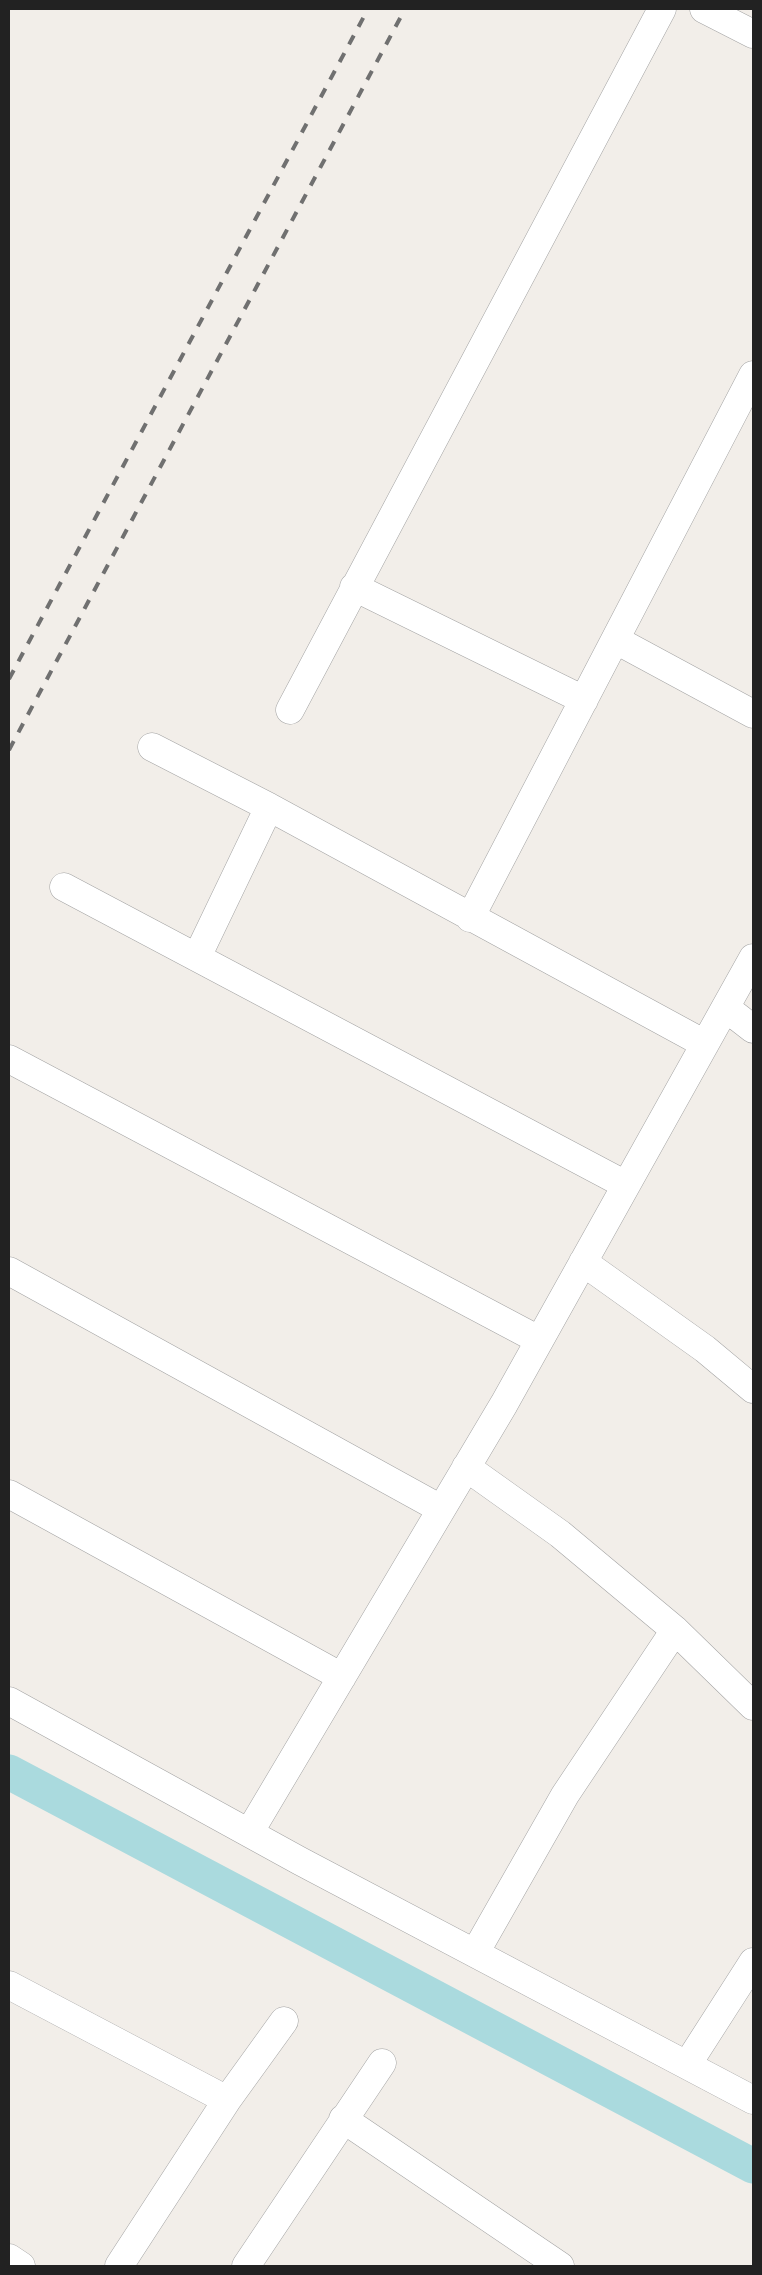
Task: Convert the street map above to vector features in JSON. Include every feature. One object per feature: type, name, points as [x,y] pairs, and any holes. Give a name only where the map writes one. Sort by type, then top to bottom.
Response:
[{"type":"street","points":[[290,710],[662,9]]},
{"type":"street","points":[[704,9],[753,34]]},
{"type":"street","points":[[470,918],[753,376]]},
{"type":"street","points":[[354,587],[584,700]]},
{"type":"street","points":[[616,640],[753,714]]},
{"type":"street","points":[[152,748],[269,807],[470,918],[705,1044]]},
{"type":"street","points":[[197,956],[269,807]]},
{"type":"street","points":[[64,887],[626,1185]]},
{"type":"street","points":[[248,1833],[466,1467],[753,958]]},
{"type":"street","points":[[726,1008],[753,1029]]},
{"type":"street","points":[[9,1060],[539,1340]]},
{"type":"street","points":[[583,1262],[705,1349],[753,1389]]},
{"type":"street","points":[[9,1272],[441,1508]]},
{"type":"street","points":[[466,1467],[560,1534],[675,1630],[753,1706]]},
{"type":"street","points":[[9,1494],[342,1677]]},
{"type":"street","points":[[475,1953],[566,1795],[675,1630]]},
{"type":"street","points":[[9,1700],[248,1833],[753,2100]]},
{"type":"street","points":[[687,2065],[753,1962]]},
{"type":"street","points":[[9,1985],[227,2100]]},
{"type":"street","points":[[119,2266],[227,2100],[284,2020]]},
{"type":"street","points":[[246,2266],[343,2119],[382,2064]]},
{"type":"street","points":[[343,2119],[546,2262]]},
{"type":"street","points":[[9,2258],[21,2266]]},
{"type":"waterway","points":[[9,1772],[753,2166]]},
{"type":"railway","points":[[9,679],[368,9]]},
{"type":"railway","points":[[9,750],[405,9]]}]
